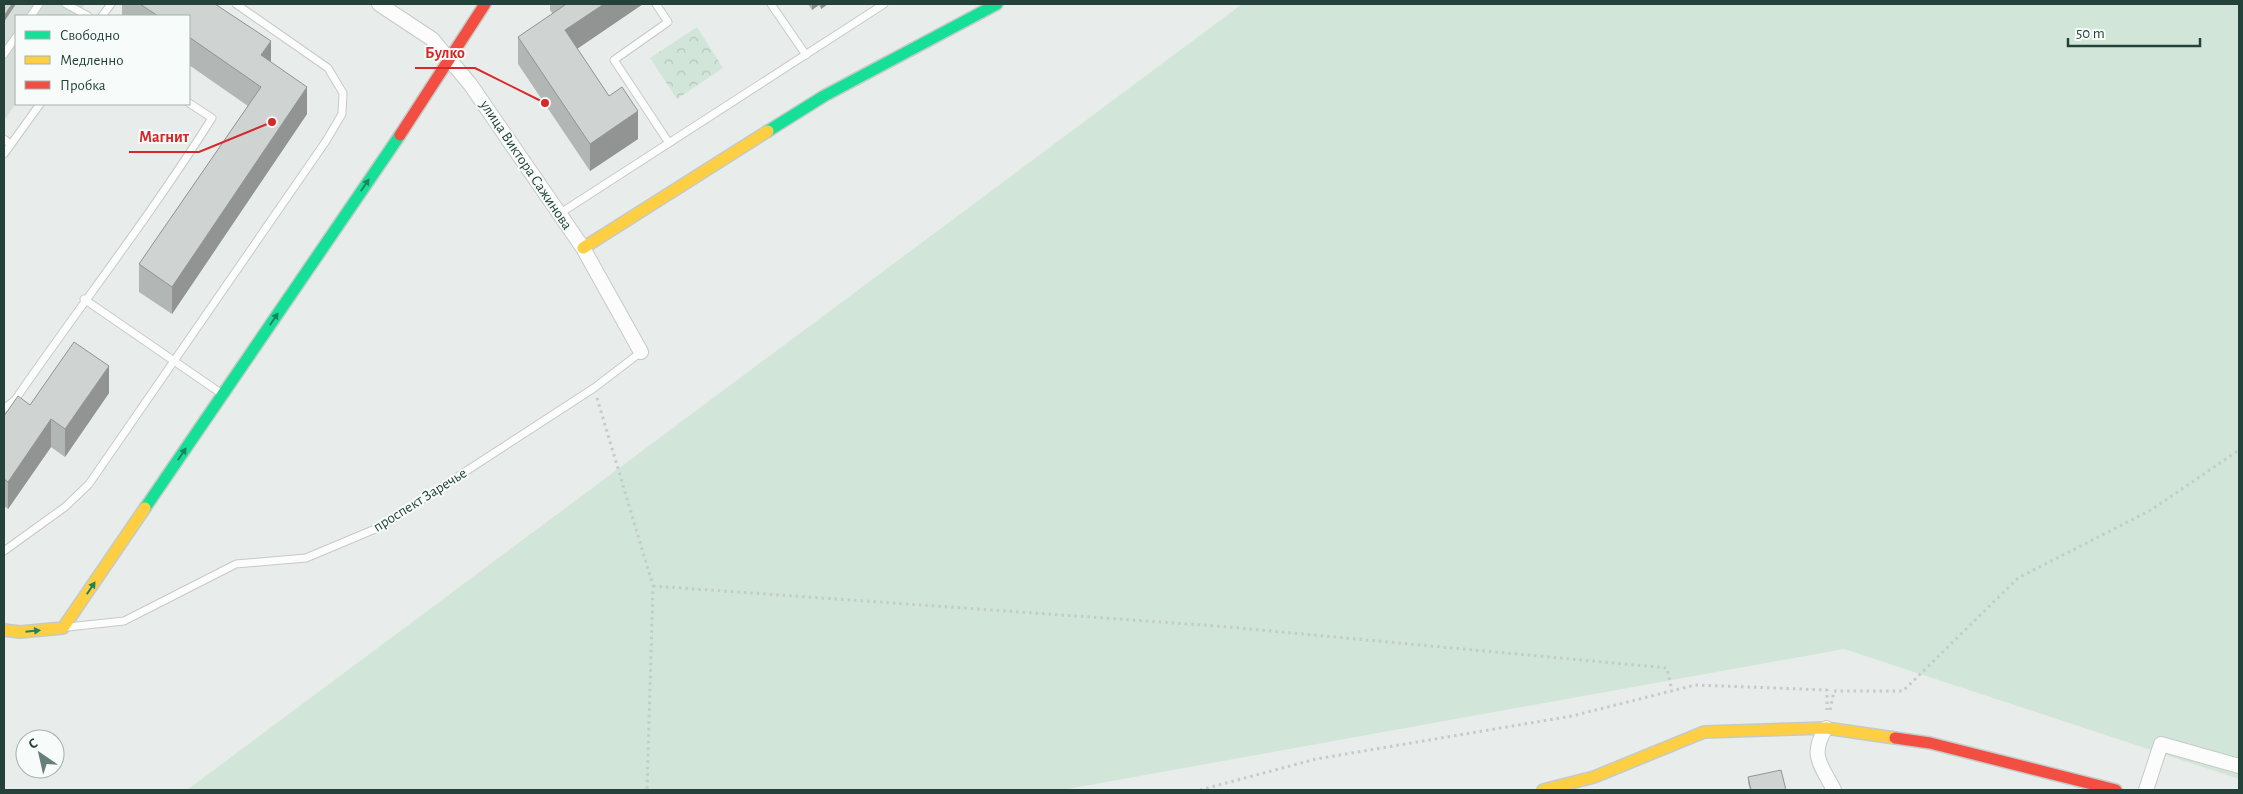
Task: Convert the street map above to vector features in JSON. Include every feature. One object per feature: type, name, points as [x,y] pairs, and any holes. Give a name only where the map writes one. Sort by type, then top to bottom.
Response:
[{"type":"street","name":"улица Виктора Сажинова","points":[[379,4],[432,39],[470,84],[583,248],[641,352]]},
{"type":"street","points":[[4,630],[20,632],[63,628],[450,59],[485,4]]},
{"type":"street","points":[[583,248],[824,96],[997,4]]},
{"type":"street","points":[[1826,728],[1819,739],[1816,754],[1834,790]]},
{"type":"street","points":[[1543,790],[1594,776],[1704,732],[1826,728],[1930,743],[2116,790]]},
{"type":"street","points":[[2146,790],[2161,744],[2239,766]]},
{"type":"lane","points":[[32,15],[40,4]]},
{"type":"lane","points":[[66,4],[86,15]]},
{"type":"lane","points":[[103,15],[111,4]]},
{"type":"lane","points":[[4,552],[65,507],[89,484],[326,141],[342,114],[343,93],[328,68],[236,4]]},
{"type":"lane","points":[[656,4],[668,22],[614,60],[669,143]]},
{"type":"lane","points":[[771,4],[806,55]]},
{"type":"lane","points":[[559,215],[884,4]]},
{"type":"lane","points":[[4,54],[15,38]]},
{"type":"lane","points":[[4,409],[14,400],[84,299],[180,170],[212,118],[190,104]]},
{"type":"lane","points":[[4,154],[7,142],[39,105]]},
{"type":"lane","points":[[84,299],[176,360],[223,394]]},
{"type":"lane","name":"проспект Заречье","points":[[63,628],[124,621],[236,564],[306,558],[380,527],[594,388],[641,352]]},
{"type":"path","points":[[594,388],[653,586],[647,790]]},
{"type":"path","points":[[1826,728],[1834,691],[1903,691],[2018,578],[2151,510],[2239,450]]},
{"type":"path","points":[[653,586],[1217,626],[1666,668],[1672,691]]},
{"type":"path","points":[[1200,790],[1316,759],[1572,716],[1695,685],[1827,690],[1826,728]]},
{"type":"shaded area","points":[[4,4],[85,4],[78,15],[15,15],[15,104],[6,118],[4,117]]},
{"type":"green space","points":[[1242,4],[2239,4],[2239,779],[1844,649],[1062,790],[187,790]]},
{"type":"green space","points":[[697,27],[723,68],[677,99],[650,58]]},
{"type":"building","points":[[4,4],[12,4],[4,16]]},
{"type":"building","points":[[140,4],[215,4],[271,41],[261,55],[307,87],[172,287],[139,264],[261,87],[190,38],[190,15],[156,15]]},
{"type":"building","points":[[564,4],[604,4],[565,30],[609,96],[622,87],[638,111],[590,144],[518,37]]},
{"type":"building","points":[[74,342],[109,366],[65,429],[51,419],[8,482],[4,479],[4,416],[18,396],[30,405]]},
{"type":"building","points":[[1781,770],[1786,790],[1751,790],[1748,777]]},
{"type":"traffic: fast","points":[[768,131],[824,96],[997,4]]},
{"type":"traffic: fast","points":[[145,508],[400,135]]},
{"type":"traffic: slow","points":[[583,248],[768,131]]},
{"type":"traffic: slow","points":[[4,630],[20,632],[63,628],[145,508]]},
{"type":"traffic: slow","points":[[1543,790],[1594,777],[1704,732],[1826,728],[1895,738]]},
{"type":"traffic: jam","points":[[400,135],[485,4]]},
{"type":"traffic: jam","points":[[1895,738],[1930,743],[2116,790]]},
{"type":"place","name":"Булко","points":[[545,103]]},
{"type":"place","name":"Магнит","points":[[272,122]]}]
